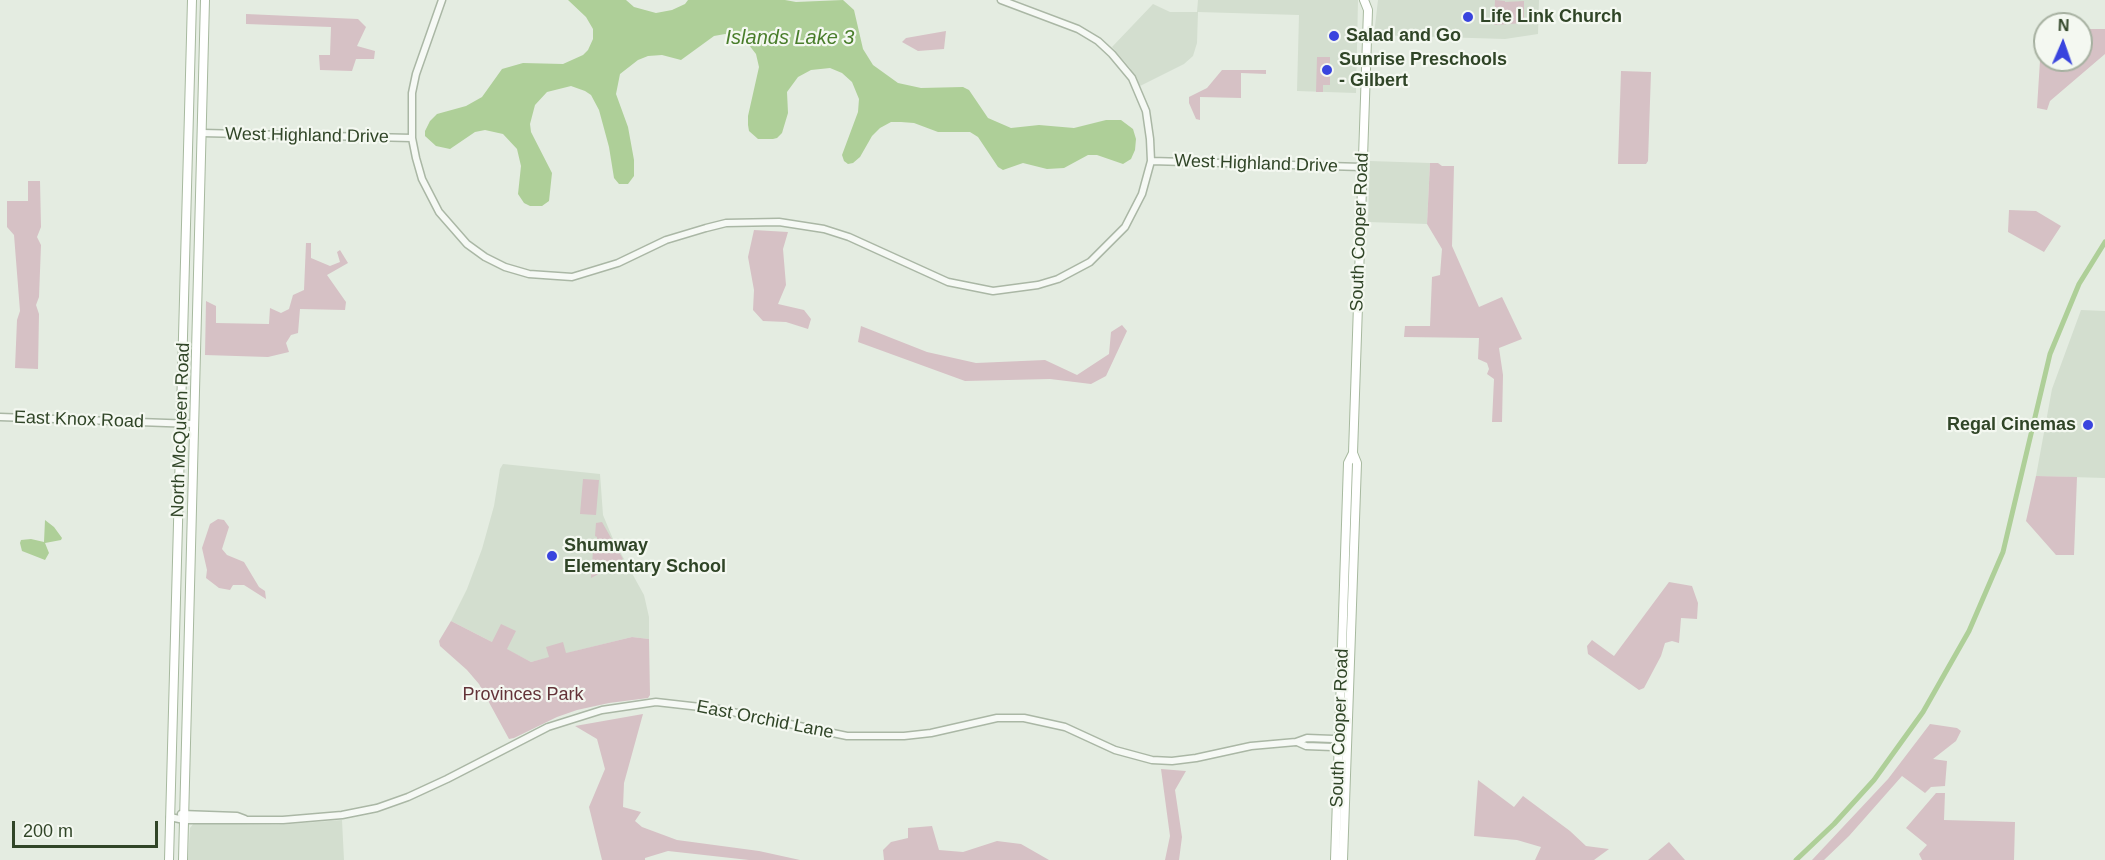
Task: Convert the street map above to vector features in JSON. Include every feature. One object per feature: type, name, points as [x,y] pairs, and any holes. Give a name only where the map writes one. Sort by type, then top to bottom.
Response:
[{"type":"main road","name":"North McQueen Road","points":[[170,858],[192,0]]},
{"type":"main road","name":"North McQueen Road","points":[[183,860],[205,0]]},
{"type":"main road","name":"South Cooper Road","points":[[1335,860],[1343,743],[1349,584],[1348,463],[1353,453],[1368,10],[1364,0]]},
{"type":"main road","name":"South Cooper Road","points":[[1368,10],[1374,0]]},
{"type":"main road","name":"South Cooper Road","points":[[1343,743],[1343,860]]},
{"type":"street","points":[[442,0],[416,74],[412,93],[412,138],[422,179],[439,212],[467,244],[505,267],[529,274],[572,277],[618,263],[686,233],[726,223],[779,222],[824,229],[849,237],[948,282],[993,291],[1015,289],[1058,279],[1090,262],[1125,227],[1142,194],[1151,161],[1146,111],[1132,78],[1117,58],[1098,41],[1078,29],[1001,0]]},
{"type":"street","name":"West Highland Drive","points":[[202,133],[412,138]]},
{"type":"street","name":"West Highland Drive","points":[[1151,161],[1362,167]]},
{"type":"street","name":"East Knox Road","points":[[0,417],[194,424]]},
{"type":"street","name":"East Orchid Lane","points":[[170,817],[237,821],[315,819],[377,808],[408,798],[548,728],[602,710],[647,703],[696,706],[847,736],[904,736],[931,733],[997,718],[1024,718],[1065,727],[1115,750],[1152,760],[1172,761],[1251,746],[1296,742],[1306,746],[1333,747],[1343,743]]},
{"type":"shaded area","points":[[1198,0],[1358,0],[1356,93],[1297,91],[1299,15],[1198,12],[1197,43],[1193,56],[1184,64],[1140,86],[1130,68],[1112,47],[1153,4],[1170,12],[1197,12]]},
{"type":"shaded area","points":[[1378,0],[1539,0],[1538,34],[1505,39],[1374,35]]},
{"type":"shaded area","points":[[1370,161],[1430,163],[1427,224],[1368,222]]},
{"type":"shaded area","points":[[2081,310],[2105,311],[2105,478],[2036,476],[2052,389]]},
{"type":"shaded area","name":"Shumway Elementary School","points":[[503,464],[600,474],[603,515],[613,539],[644,595],[649,617],[649,639],[632,637],[531,662],[451,621],[467,589],[482,549]]},
{"type":"shaded area","points":[[342,820],[344,860],[188,860],[190,828],[194,823],[277,825]]},
{"type":"green space","points":[[1495,0],[1524,1],[1524,23],[1494,25]]},
{"type":"green space","points":[[246,14],[358,19],[366,27],[357,46],[375,51],[374,59],[356,59],[352,71],[320,70],[319,55],[330,55],[331,27],[246,24]]},
{"type":"green space","points":[[2093,29],[2105,29],[2105,54],[2093,64]]},
{"type":"green space","points":[[946,31],[944,49],[918,51],[902,42],[906,38]]},
{"type":"green space","points":[[1317,57],[1330,57],[1330,85],[1323,85],[1323,92],[1316,92]]},
{"type":"green space","points":[[1222,70],[1266,70],[1266,74],[1241,73],[1241,98],[1200,97],[1200,120],[1196,119],[1189,103],[1189,97],[1207,88]]},
{"type":"green space","points":[[1621,71],[1651,72],[1648,161],[1646,164],[1618,164]]},
{"type":"green space","points":[[2039,72],[2084,72],[2050,101],[2047,110],[2037,108]]},
{"type":"green space","points":[[1430,163],[1454,166],[1452,246],[1479,307],[1502,297],[1522,339],[1499,348],[1503,375],[1502,422],[1492,422],[1494,379],[1487,374],[1489,369],[1487,363],[1478,359],[1479,338],[1404,337],[1405,326],[1430,326],[1432,277],[1440,275],[1442,249],[1427,224]]},
{"type":"green space","points":[[28,181],[40,181],[41,227],[37,237],[41,245],[39,297],[36,305],[39,314],[38,369],[15,368],[17,320],[20,311],[14,235],[7,227],[7,201],[28,201]]},
{"type":"green space","points":[[2009,210],[2036,211],[2061,226],[2044,252],[2008,232]]},
{"type":"green space","points":[[754,230],[788,232],[783,249],[786,285],[778,304],[804,310],[811,319],[808,329],[786,322],[763,321],[753,310],[754,290],[748,257]]},
{"type":"green space","points":[[306,243],[311,243],[311,258],[330,266],[340,262],[337,252],[340,250],[348,263],[327,275],[346,302],[345,310],[300,309],[298,333],[291,335],[286,343],[289,352],[268,357],[205,355],[206,301],[216,306],[216,323],[269,324],[270,308],[281,313],[289,309],[293,295],[304,290]]},
{"type":"green space","points":[[1122,325],[1127,331],[1106,376],[1091,384],[1050,379],[965,381],[858,342],[861,326],[927,352],[976,363],[1045,360],[1077,375],[1109,354],[1111,332]]},
{"type":"green space","points":[[2036,476],[2077,477],[2074,555],[2056,555],[2026,521]]},
{"type":"green space","points":[[583,479],[599,480],[596,515],[580,514]]},
{"type":"green space","points":[[218,519],[224,520],[229,527],[222,549],[227,555],[244,562],[259,587],[265,591],[266,599],[244,585],[233,585],[230,590],[219,588],[206,578],[207,570],[202,548],[210,524]]},
{"type":"green space","points":[[602,522],[623,559],[619,561],[620,563],[591,578],[593,551],[596,551],[596,523]]},
{"type":"green space","points":[[1669,582],[1692,586],[1698,603],[1697,619],[1681,618],[1679,643],[1672,641],[1665,643],[1661,656],[1644,688],[1639,690],[1588,654],[1587,646],[1592,640],[1614,656]]},
{"type":"green space","name":"Provinces Park","points":[[451,621],[492,642],[501,624],[516,631],[507,649],[531,662],[549,657],[546,647],[563,642],[566,653],[632,637],[649,639],[650,695],[648,698],[577,710],[509,739],[479,684],[440,646],[439,641]]},
{"type":"green space","points":[[643,714],[624,783],[623,807],[641,812],[635,821],[642,827],[677,840],[759,851],[800,860],[749,860],[668,851],[645,858],[645,860],[602,860],[589,807],[605,769],[597,739],[575,726]]},
{"type":"green space","points":[[1930,724],[1957,728],[1961,731],[1956,741],[1933,759],[1947,761],[1945,786],[1931,787],[1925,793],[1902,776],[1849,836],[1824,860],[1812,860],[1888,779]]},
{"type":"green space","points":[[1161,769],[1186,771],[1175,790],[1182,837],[1179,860],[1165,860],[1170,836]]},
{"type":"green space","points":[[1478,780],[1514,807],[1523,796],[1570,831],[1586,846],[1609,849],[1594,860],[1535,860],[1541,847],[1517,840],[1474,836]]},
{"type":"green space","points":[[1936,793],[1945,793],[1944,820],[2015,822],[2014,860],[1922,860],[1919,854],[1927,845],[1906,828]]},
{"type":"green space","points":[[932,826],[939,850],[963,852],[997,841],[1021,844],[1049,860],[884,860],[883,850],[891,842],[908,838],[908,828]]},
{"type":"green space","points":[[1669,842],[1685,860],[1648,860]]},
{"type":"water","name":"Islands Lake 3","points":[[568,0],[626,0],[634,7],[656,13],[672,10],[685,4],[688,0],[796,2],[843,0],[854,10],[863,49],[873,65],[898,83],[921,88],[963,87],[969,90],[988,118],[1011,128],[1039,125],[1074,128],[1106,120],[1121,120],[1133,129],[1136,139],[1135,150],[1131,159],[1123,164],[1097,155],[1088,155],[1064,168],[1047,169],[1023,163],[1003,170],[998,167],[978,137],[970,132],[938,132],[914,123],[891,122],[880,128],[872,136],[860,157],[848,164],[842,155],[858,112],[859,99],[852,82],[842,73],[830,68],[811,70],[798,77],[787,92],[788,113],[782,133],[773,139],[758,139],[749,131],[748,125],[759,67],[756,54],[745,40],[725,34],[714,36],[681,60],[662,55],[648,56],[638,60],[620,74],[616,94],[628,127],[634,160],[634,176],[628,184],[619,184],[614,178],[599,110],[591,95],[571,86],[547,92],[535,105],[530,124],[531,132],[552,173],[549,201],[542,206],[530,206],[524,203],[518,194],[521,166],[517,149],[503,134],[485,130],[475,132],[450,149],[436,146],[425,136],[425,131],[437,114],[466,106],[482,97],[502,69],[523,63],[563,64],[583,55],[593,39],[593,29],[586,17]]},
{"type":"water","points":[[45,520],[62,538],[45,543],[49,553],[45,560],[22,551],[20,543],[21,540],[31,539],[44,542]]},
{"type":"waterway","points":[[1796,860],[1834,824],[1874,780],[1923,712],[1969,631],[2003,552],[2050,354],[2079,284],[2105,242]]},
{"type":"place","name":"Life Link Church","points":[[1468,17]]},
{"type":"place","name":"Salad and Go","points":[[1334,36]]},
{"type":"place","name":"Sunrise Preschools - Gilbert","points":[[1327,70]]},
{"type":"place","name":"Regal Cinemas","points":[[2088,425]]},
{"type":"place","name":"Shumway Elementary School","points":[[552,556]]}]
